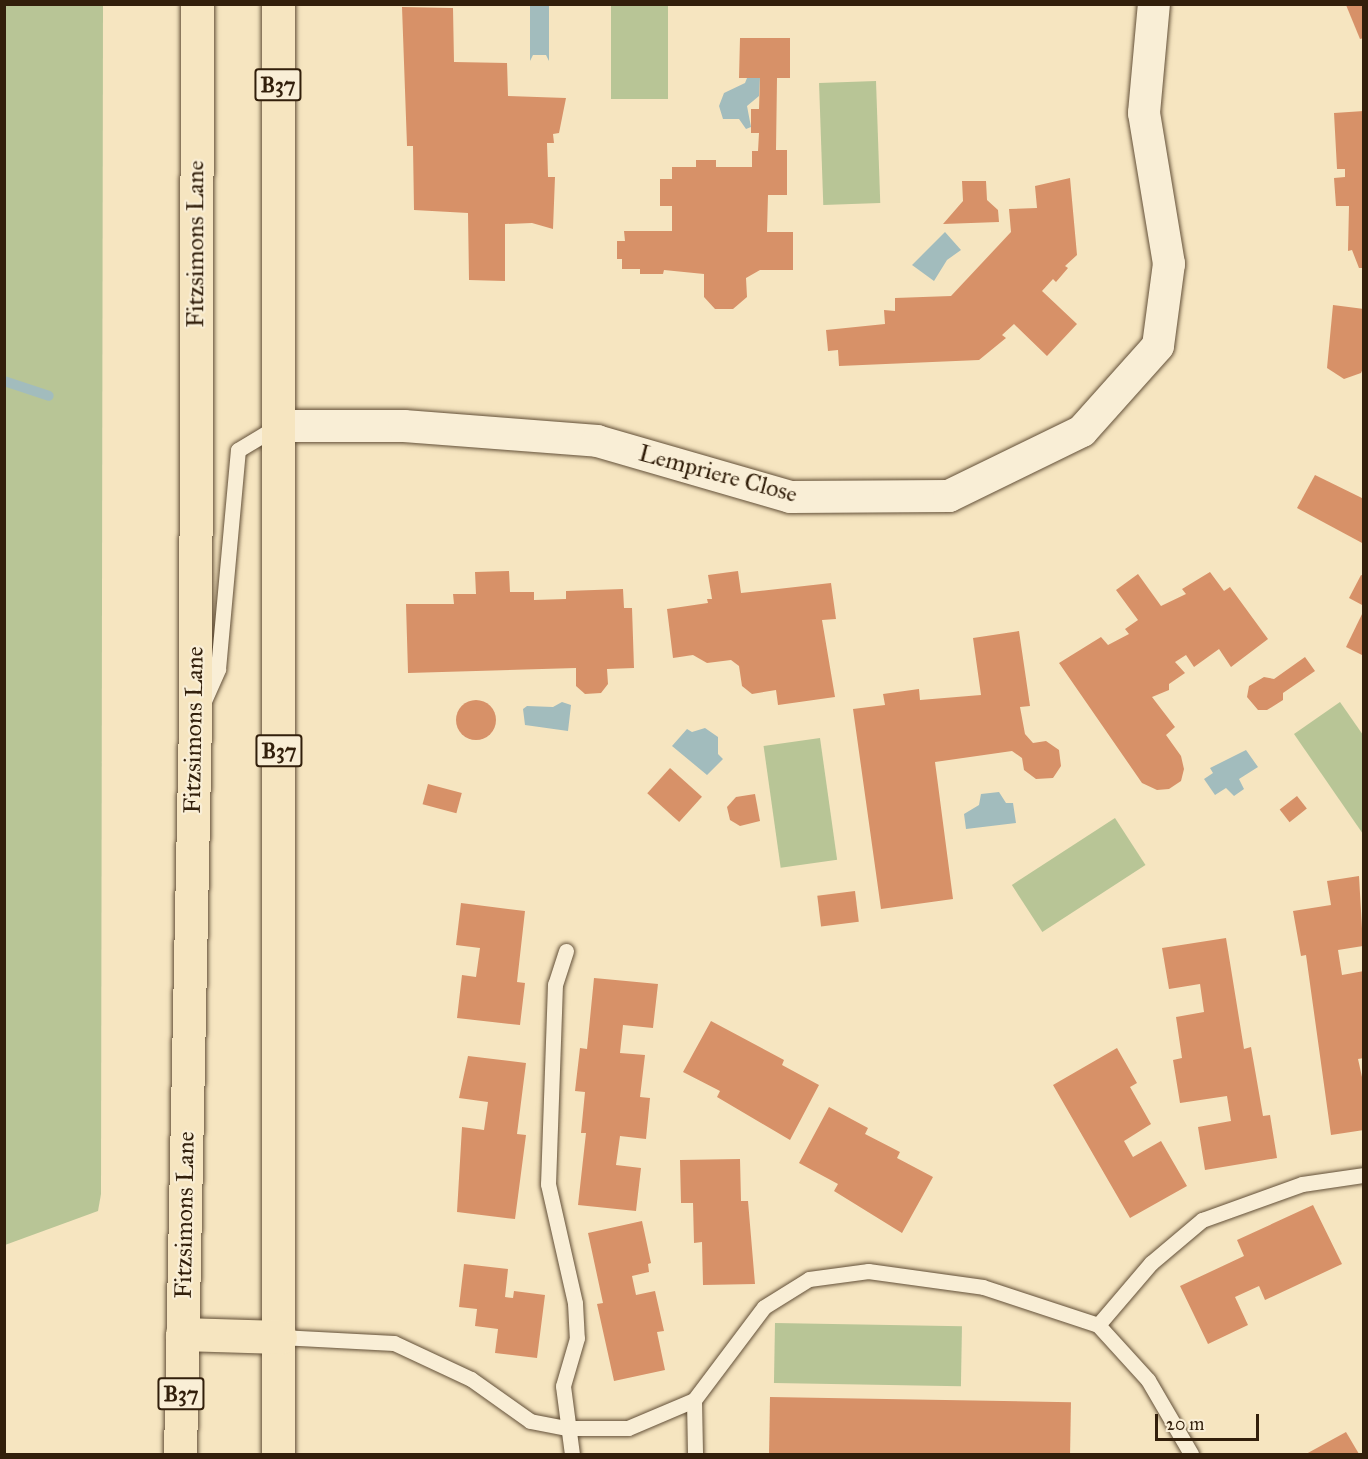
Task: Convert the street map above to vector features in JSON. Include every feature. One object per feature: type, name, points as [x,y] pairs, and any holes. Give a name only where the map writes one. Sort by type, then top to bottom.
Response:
[{"type":"main road","name":"Fitzsimons Lane","points":[[180,1455],[195,720],[197,4]]},
{"type":"main road","name":"B37","points":[[278,4],[280,1336],[278,1455]]},
{"type":"main road","points":[[183,1335],[280,1336]]},
{"type":"street","name":"Lempriere Close","points":[[278,426],[404,426],[597,441],[791,497],[949,496],[1082,431],[1158,346],[1169,264],[1144,113],[1154,4]]},
{"type":"lane","points":[[195,720],[218,669],[238,450],[278,426]]},
{"type":"lane","points":[[566,951],[555,984],[548,1184],[575,1303],[577,1338],[563,1386],[572,1455]]},
{"type":"lane","points":[[1098,1325],[1151,1263],[1202,1220],[1302,1184],[1364,1174]]},
{"type":"lane","points":[[280,1336],[394,1342],[471,1379],[530,1420],[567,1428],[628,1428],[694,1400],[764,1307],[809,1279],[868,1271],[983,1287],[1098,1325],[1148,1380],[1191,1455]]},
{"type":"lane","points":[[694,1400],[695,1455]]},
{"type":"green space","points":[[4,5],[103,5],[101,1194],[98,1211],[5,1245]]},
{"type":"green space","points":[[611,5],[668,5],[668,99],[611,99]]},
{"type":"green space","points":[[876,81],[880,203],[823,205],[819,83]]},
{"type":"green space","points":[[1340,702],[1363,735],[1363,834],[1294,734]]},
{"type":"green space","points":[[820,738],[837,860],[781,868],[764,746]]},
{"type":"green space","points":[[1115,818],[1145,865],[1042,932],[1012,885]]},
{"type":"green space","points":[[775,1323],[962,1326],[961,1386],[774,1383]]},
{"type":"water","points":[[530,5],[549,5],[549,61],[546,55],[533,55],[530,61]]},
{"type":"water","points":[[747,78],[760,78],[759,96],[747,106],[751,127],[746,129],[739,119],[723,119],[719,106],[724,93],[745,83]]},
{"type":"water","points":[[945,232],[961,250],[947,260],[934,281],[912,265]]},
{"type":"water","points":[[562,702],[571,705],[568,731],[525,725],[523,709],[527,706],[553,707]]},
{"type":"water","points":[[705,728],[718,737],[718,754],[723,759],[707,775],[672,746],[687,729],[692,732]]},
{"type":"water","points":[[1246,750],[1258,767],[1239,779],[1244,789],[1234,796],[1226,788],[1215,795],[1204,779],[1213,773],[1210,768]]},
{"type":"water","points":[[999,792],[1006,803],[1013,803],[1016,823],[966,829],[964,814],[979,805],[981,794]]},
{"type":"building","points":[[1364,4],[1364,38],[1360,39],[1346,5]]},
{"type":"building","points":[[402,7],[453,8],[454,62],[507,63],[508,96],[566,98],[559,133],[553,134],[554,143],[547,143],[548,177],[555,177],[553,229],[532,223],[505,224],[505,281],[469,280],[468,213],[414,210],[413,146],[407,146]]},
{"type":"building","points":[[740,38],[790,38],[790,78],[777,78],[776,150],[787,150],[787,195],[768,195],[767,232],[793,232],[793,270],[760,270],[746,278],[747,297],[733,309],[715,309],[704,297],[704,274],[664,270],[663,274],[640,274],[640,269],[622,269],[622,259],[617,259],[617,241],[625,241],[624,231],[672,231],[672,206],[660,206],[660,179],[672,179],[672,167],[696,167],[696,160],[716,160],[716,167],[752,167],[752,151],[758,151],[759,133],[751,133],[751,109],[759,109],[760,78],[739,78]]},
{"type":"building","points":[[1364,111],[1364,268],[1359,268],[1352,250],[1348,251],[1349,206],[1336,206],[1334,178],[1345,177],[1345,169],[1337,169],[1334,113]]},
{"type":"building","points":[[1070,178],[1077,255],[1065,266],[1068,268],[1056,282],[1053,279],[1042,291],[1077,324],[1047,356],[1014,324],[1002,335],[1006,338],[979,360],[839,366],[838,350],[828,351],[826,330],[885,324],[884,310],[895,311],[895,298],[951,296],[1011,232],[1009,209],[1037,208],[1035,186]]},
{"type":"building","points":[[962,181],[986,181],[987,200],[998,210],[999,222],[943,224],[963,201]]},
{"type":"building","points":[[1333,305],[1364,309],[1364,366],[1361,373],[1344,379],[1327,368]]},
{"type":"building","points":[[1315,475],[1364,499],[1364,544],[1297,508]]},
{"type":"building","points":[[509,571],[510,592],[534,592],[534,600],[566,599],[566,591],[623,589],[624,608],[632,608],[634,668],[607,669],[608,684],[601,693],[585,694],[576,686],[576,668],[408,673],[406,604],[454,604],[453,594],[476,594],[475,572]]},
{"type":"building","points":[[738,571],[741,593],[831,583],[836,619],[822,620],[835,697],[778,705],[776,690],[752,694],[742,686],[739,666],[731,660],[707,663],[693,655],[673,658],[667,609],[708,603],[707,599],[712,599],[708,575]]},
{"type":"building","points":[[1210,572],[1224,591],[1230,587],[1268,639],[1231,667],[1219,649],[1194,667],[1186,655],[1175,662],[1185,673],[1169,684],[1169,690],[1152,697],[1175,727],[1166,735],[1181,756],[1184,769],[1181,781],[1169,789],[1157,790],[1142,783],[1059,663],[1101,637],[1108,645],[1129,634],[1125,629],[1138,620],[1116,590],[1138,574],[1161,606],[1186,594],[1182,589]]},
{"type":"building","points":[[1361,575],[1364,576],[1364,606],[1349,598]]},
{"type":"building","points":[[1364,610],[1364,656],[1346,647]]},
{"type":"building","points":[[1019,631],[1030,706],[1020,707],[1025,734],[1033,743],[1046,741],[1059,750],[1061,766],[1053,778],[1036,779],[1024,770],[1022,758],[1012,751],[935,762],[953,899],[881,909],[853,709],[885,705],[883,694],[919,689],[920,700],[981,695],[973,638]]},
{"type":"building","points":[[1305,657],[1315,671],[1283,693],[1283,700],[1267,710],[1258,710],[1247,697],[1249,686],[1264,677],[1274,679]]},
{"type":"building","points":[[476,700],[484,701],[490,706],[495,712],[495,728],[490,734],[484,739],[476,740],[468,739],[462,734],[457,728],[456,720],[457,712],[462,706],[468,701]]},
{"type":"building","points":[[670,768],[702,797],[679,822],[647,793]]},
{"type":"building","points":[[428,784],[462,793],[456,813],[423,804]]},
{"type":"building","points":[[755,794],[760,821],[740,826],[730,820],[727,807],[736,797]]},
{"type":"building","points":[[1297,796],[1307,809],[1290,822],[1280,810]]},
{"type":"building","points":[[1359,876],[1363,946],[1338,950],[1342,975],[1364,971],[1364,1058],[1358,1059],[1364,1086],[1364,1130],[1331,1135],[1306,955],[1301,956],[1293,911],[1331,905],[1327,881]]},
{"type":"building","points":[[855,891],[859,922],[821,926],[817,896]]},
{"type":"building","points":[[461,903],[525,911],[517,982],[525,983],[520,1025],[457,1018],[462,975],[476,977],[480,948],[456,945]]},
{"type":"building","points":[[1226,938],[1244,1049],[1251,1047],[1263,1116],[1270,1115],[1277,1158],[1205,1170],[1198,1127],[1231,1121],[1227,1096],[1180,1103],[1173,1060],[1182,1058],[1176,1017],[1204,1012],[1200,984],[1169,989],[1162,948]]},
{"type":"building","points":[[594,978],[658,984],[653,1028],[623,1025],[620,1053],[645,1055],[640,1097],[650,1098],[646,1139],[620,1136],[616,1165],[641,1168],[636,1211],[578,1205],[586,1133],[581,1133],[585,1092],[575,1091],[580,1048],[587,1049]]},
{"type":"building","points":[[711,1021],[784,1060],[782,1065],[819,1085],[790,1140],[717,1097],[720,1091],[683,1072]]},
{"type":"building","points":[[1117,1048],[1137,1083],[1130,1087],[1151,1124],[1124,1141],[1133,1157],[1161,1141],[1187,1186],[1130,1218],[1053,1085]]},
{"type":"building","points":[[468,1056],[526,1063],[517,1134],[526,1135],[515,1219],[457,1212],[462,1127],[484,1130],[488,1102],[459,1098]]},
{"type":"building","points":[[829,1107],[868,1128],[865,1134],[900,1152],[897,1158],[933,1177],[902,1233],[834,1191],[838,1184],[799,1163]]},
{"type":"building","points":[[740,1159],[741,1201],[748,1201],[755,1284],[703,1285],[702,1242],[694,1243],[693,1203],[681,1203],[680,1160]]},
{"type":"building","points":[[1313,1205],[1342,1264],[1265,1300],[1259,1286],[1235,1297],[1248,1325],[1208,1344],[1180,1286],[1244,1256],[1237,1240]]},
{"type":"building","points":[[642,1221],[651,1263],[648,1264],[649,1272],[632,1276],[636,1295],[655,1291],[664,1331],[657,1332],[665,1370],[614,1381],[597,1304],[603,1303],[588,1233]]},
{"type":"building","points":[[464,1264],[508,1269],[505,1297],[513,1298],[514,1291],[545,1295],[537,1358],[495,1353],[498,1329],[475,1326],[477,1309],[459,1307]]},
{"type":"building","points":[[770,1397],[1071,1402],[1070,1454],[769,1454]]},
{"type":"building","points":[[1346,1432],[1359,1454],[1306,1454]]},
{"type":"waterway","points":[[4,381],[49,396]]}]
